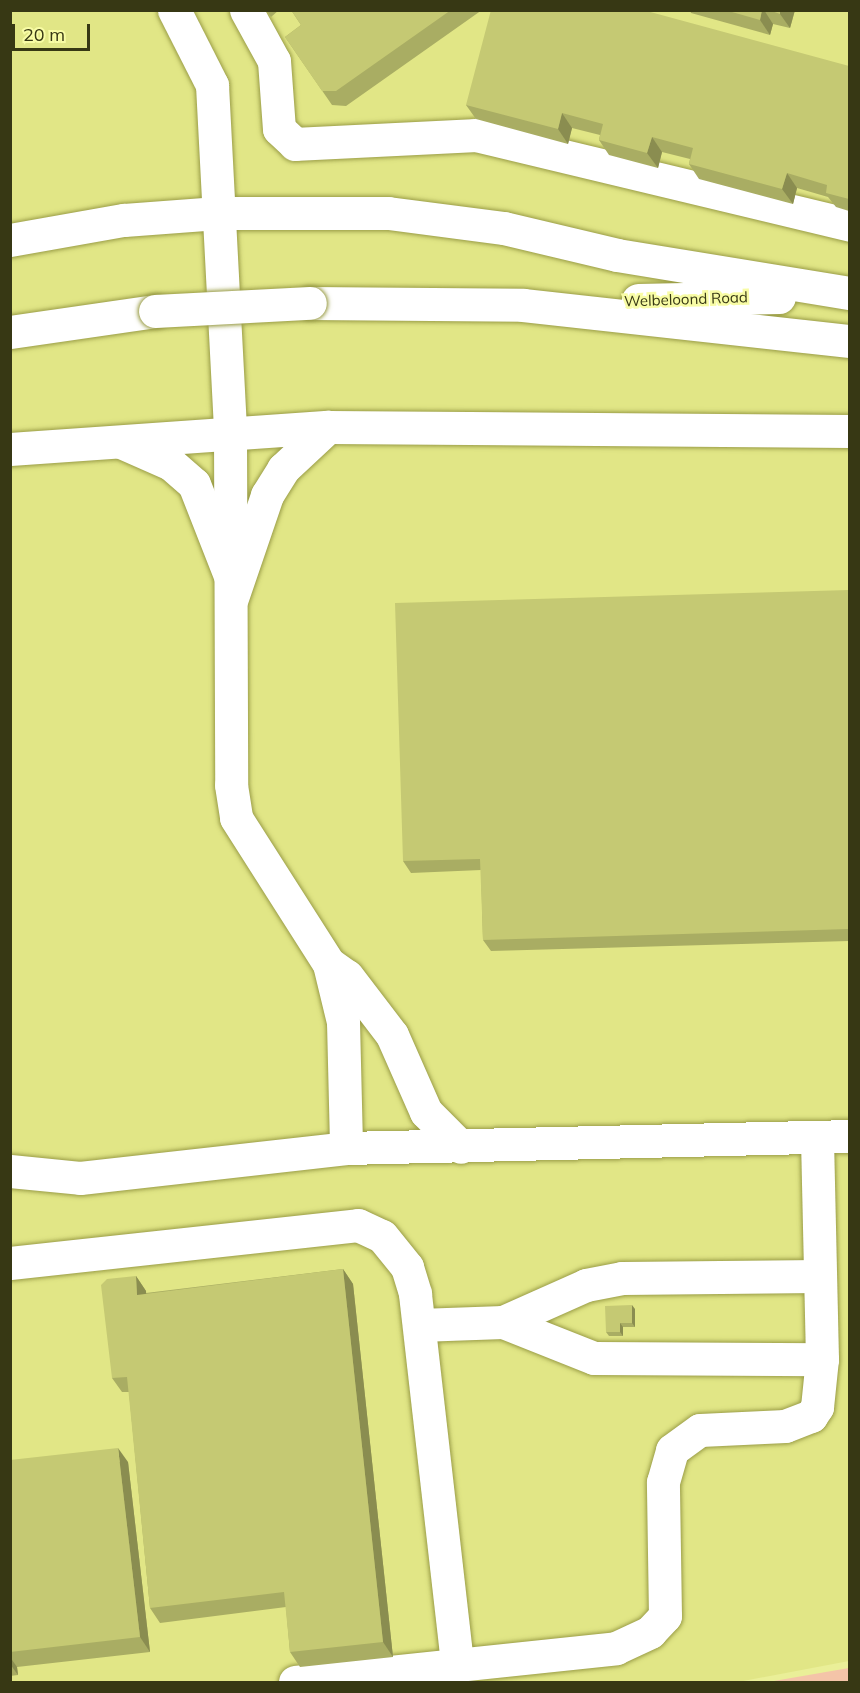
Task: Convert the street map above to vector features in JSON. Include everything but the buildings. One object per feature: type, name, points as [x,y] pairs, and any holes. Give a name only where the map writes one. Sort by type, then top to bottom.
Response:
[{"type":"main road","points":[[174,10],[212,85],[230,434],[236,818],[329,964],[343,1022],[346,1148]]},
{"type":"main road","points":[[246,10],[274,61],[279,129],[295,144],[477,135],[849,225]]},
{"type":"main road","points":[[10,240],[124,220],[218,213],[388,213],[504,228],[617,255],[849,294]]},
{"type":"main road","name":"Welbeloond Road","points":[[523,304],[849,294]]},
{"type":"main road","points":[[10,332],[155,311],[310,303],[523,304],[849,341]]},
{"type":"main road","points":[[232,589],[267,495],[283,469],[328,427]]},
{"type":"main road","points":[[10,449],[328,427],[849,431]]},
{"type":"main road","points":[[117,440],[171,464],[194,484],[232,589]]},
{"type":"main road","points":[[329,964],[347,976],[392,1035],[426,1112],[460,1147]]},
{"type":"main road","points":[[10,1170],[80,1178],[346,1148],[849,1136]]},
{"type":"main road","points":[[295,1683],[457,1663],[616,1648],[650,1632],[665,1616],[663,1482],[672,1450],[700,1430],[785,1426],[811,1416],[822,1359],[817,1137]]},
{"type":"main road","points":[[10,1263],[358,1225],[382,1236],[407,1267],[419,1325],[457,1663]]},
{"type":"main road","points":[[419,1325],[503,1322],[586,1285],[622,1278],[819,1276]]},
{"type":"main road","points":[[503,1322],[594,1358],[822,1359]]},
{"type":"shaded area","points":[[11,11],[849,11],[849,1661],[738,1682],[11,1682]]},
{"type":"shaded area","points":[[849,1668],[849,1682],[768,1682]]}]
